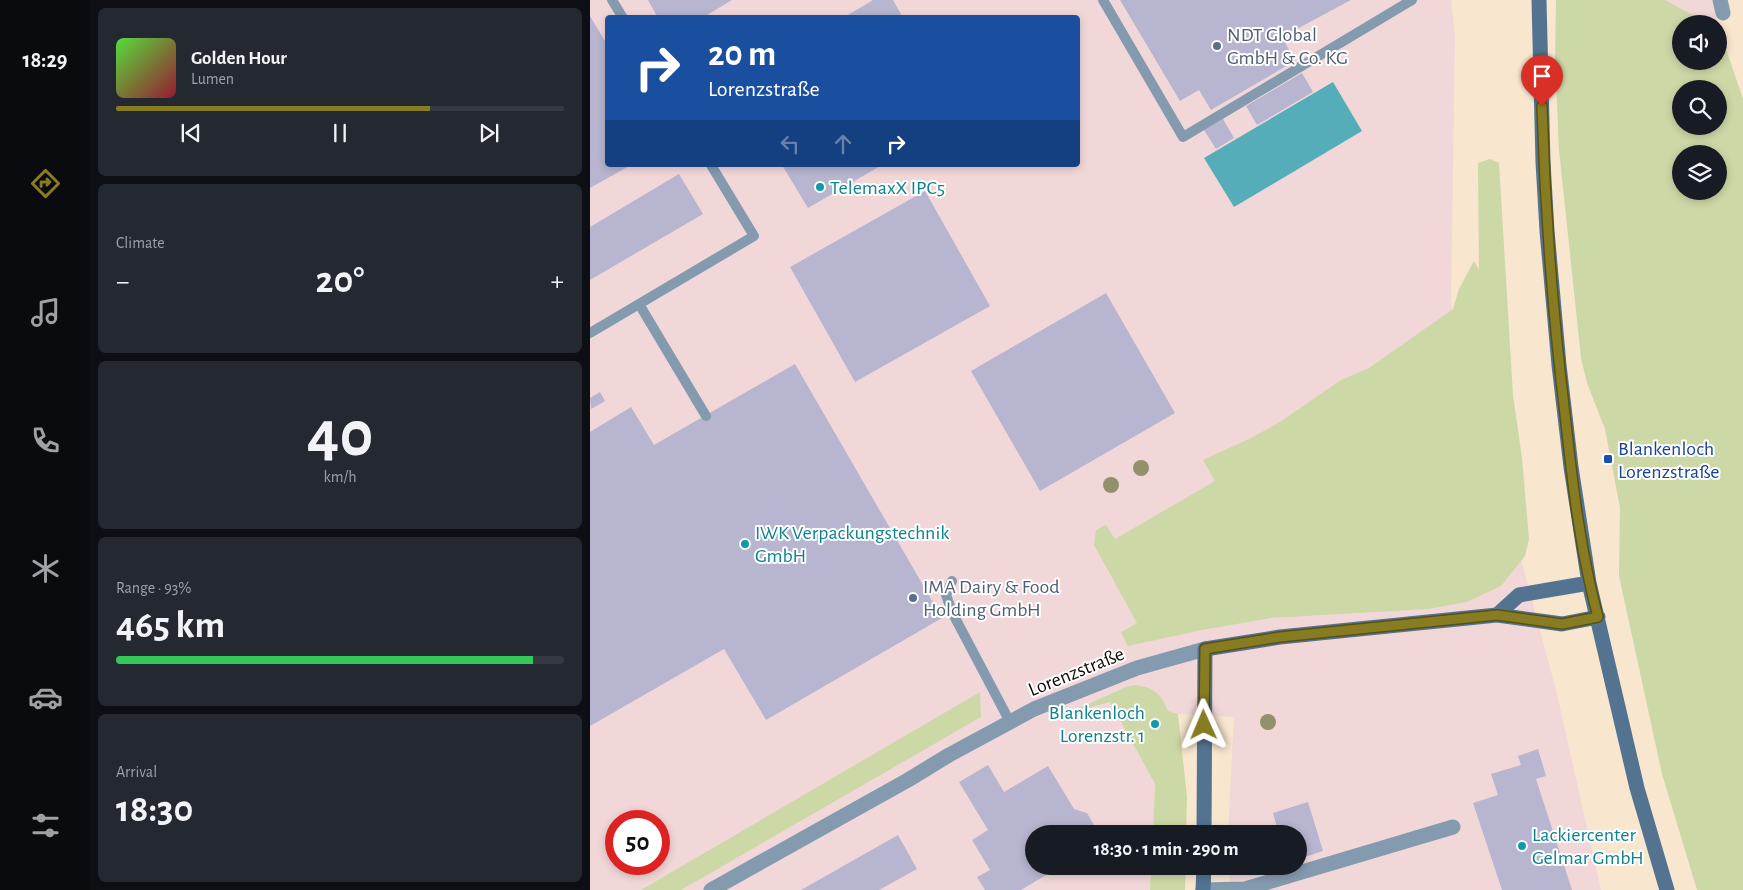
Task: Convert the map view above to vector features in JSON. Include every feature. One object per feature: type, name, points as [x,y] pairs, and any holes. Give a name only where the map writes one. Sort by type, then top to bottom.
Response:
[{"type":"main road","points":[[1539,0],[1543,162],[1547,231],[1559,365],[1571,467],[1588,583],[1598,617],[1637,788],[1667,890]]},
{"type":"main road","points":[[1497,615],[1519,596],[1588,583]]},
{"type":"main road","name":"Lorenzstraße","points":[[1205,649],[1280,637],[1497,615],[1562,624],[1598,617]]},
{"type":"main road","points":[[1204,825],[1205,649]]},
{"type":"main road","points":[[1203,890],[1204,875]]},
{"type":"street","name":"Lorenzstraße","points":[[711,890],[908,780],[949,754],[1034,709],[1137,668],[1205,649]]},
{"type":"street","points":[[1203,890],[1245,889],[1453,827]]},
{"type":"lane","points":[[612,0],[621,15]]},
{"type":"lane","points":[[1103,0],[1183,137],[1412,0]]},
{"type":"lane","points":[[590,333],[754,236],[712,167]]},
{"type":"lane","points":[[639,304],[706,416]]},
{"type":"lane","points":[[952,581],[946,596],[952,612],[1010,722]]},
{"type":"shaded area","points":[[590,0],[1451,0],[1455,36],[1451,304],[1557,694],[1601,890],[1230,890],[1229,875],[1307,875],[1307,825],[1228,825],[1234,717],[1178,714],[1167,711],[1166,706],[1110,702],[1155,784],[1153,825],[1025,825],[1025,875],[1151,875],[1150,890],[590,890]]},
{"type":"shaded area","points":[[1665,0],[1712,0],[1716,15],[1694,15]]},
{"type":"green space","points":[[1556,0],[1665,0],[1693,15],[1672,15],[1672,70],[1727,70],[1727,52],[1743,99],[1743,890],[1697,890],[1662,774],[1619,576],[1620,508],[1605,429],[1587,383],[1581,358],[1559,150],[1555,59]]},
{"type":"green space","points":[[1490,159],[1499,163],[1513,395],[1522,458],[1529,539],[1525,556],[1501,586],[1467,602],[1428,609],[1271,618],[1128,646],[1121,632],[1137,623],[1094,545],[1096,530],[1106,525],[1115,539],[1215,481],[1203,460],[1251,438],[1280,422],[1341,380],[1369,368],[1453,309],[1459,289],[1474,261],[1479,270],[1478,163]]},
{"type":"green space","points":[[1135,685],[1156,692],[1163,700],[1168,711],[1178,714],[1187,797],[1186,825],[1153,825],[1155,784],[1110,702],[1066,714],[1126,687]]},
{"type":"green space","points":[[980,692],[981,717],[681,890],[641,890],[667,875],[670,875],[670,873]]},
{"type":"green space","points":[[1151,875],[1186,875],[1185,890],[1150,890]]},
{"type":"water","points":[[1333,82],[1362,131],[1234,207],[1204,158]]},
{"type":"building","points":[[648,0],[732,0],[707,15],[656,15]]},
{"type":"building","points":[[873,0],[893,0],[901,15],[848,15]]},
{"type":"building","name":"NDT Global GmbH & Co. KG","points":[[1120,0],[1351,0],[1282,37],[1295,61],[1211,110],[1199,90],[1180,101]]},
{"type":"building","points":[[590,16],[605,41],[605,167],[627,167],[590,188]]},
{"type":"building","points":[[1302,73],[1313,92],[1257,125],[1246,106]]},
{"type":"building","points":[[1223,119],[1234,138],[1216,149],[1204,130]]},
{"type":"building","name":"TelemaxX IPC5","points":[[783,167],[879,167],[808,208]]},
{"type":"building","points":[[679,174],[703,214],[590,280],[590,227]]},
{"type":"building","points":[[925,191],[990,306],[855,382],[790,267]]},
{"type":"building","points":[[1106,293],[1175,413],[1040,491],[971,371]]},
{"type":"building","name":"IWK Verpackungstechnik GmbH","points":[[795,364],[942,618],[766,720],[724,649],[590,726],[590,432],[631,407],[654,445]]},
{"type":"building","points":[[600,392],[605,401],[591,409],[590,398]]},
{"type":"building","name":"Blankenloch Lorenzstr. 1","points":[[1157,718],[1161,727],[1154,731],[1149,722]]},
{"type":"building","name":"Lackiercenter Gelmar GmbH","points":[[1538,749],[1546,776],[1536,779],[1572,890],[1502,890],[1473,803],[1498,795],[1491,774],[1521,765],[1518,756]]},
{"type":"building","points":[[988,765],[1004,792],[1048,766],[1074,809],[1087,813],[1094,825],[1025,825],[1025,875],[1046,875],[1021,890],[985,890],[977,877],[990,870],[972,840],[988,830],[959,782]]},
{"type":"building","points":[[1308,802],[1323,851],[1307,856],[1307,825],[1276,825],[1273,813]]},
{"type":"building","points":[[898,835],[917,869],[879,890],[801,890]]},
{"type":"place","name":"NDT Global GmbH & Co. KG","points":[[1217,46]]},
{"type":"place","name":"TelemaxX IPC5","points":[[820,187]]},
{"type":"place","name":"Blankenloch Lorenzstraße","points":[[1608,459]]},
{"type":"place","name":"IWK Verpackungstechnik GmbH","points":[[745,544]]},
{"type":"place","name":"IMA Dairy & Food Holding GmbH","points":[[913,598]]},
{"type":"place","name":"Blankenloch Lorenzstr. 1","points":[[1155,724]]},
{"type":"place","name":"Lackiercenter Gelmar GmbH","points":[[1522,846]]},
{"type":"route","points":[[1204,725],[1205,649],[1280,637],[1497,615],[1562,624],[1598,617],[1588,583],[1571,467],[1559,365],[1547,231],[1542,106]]}]
